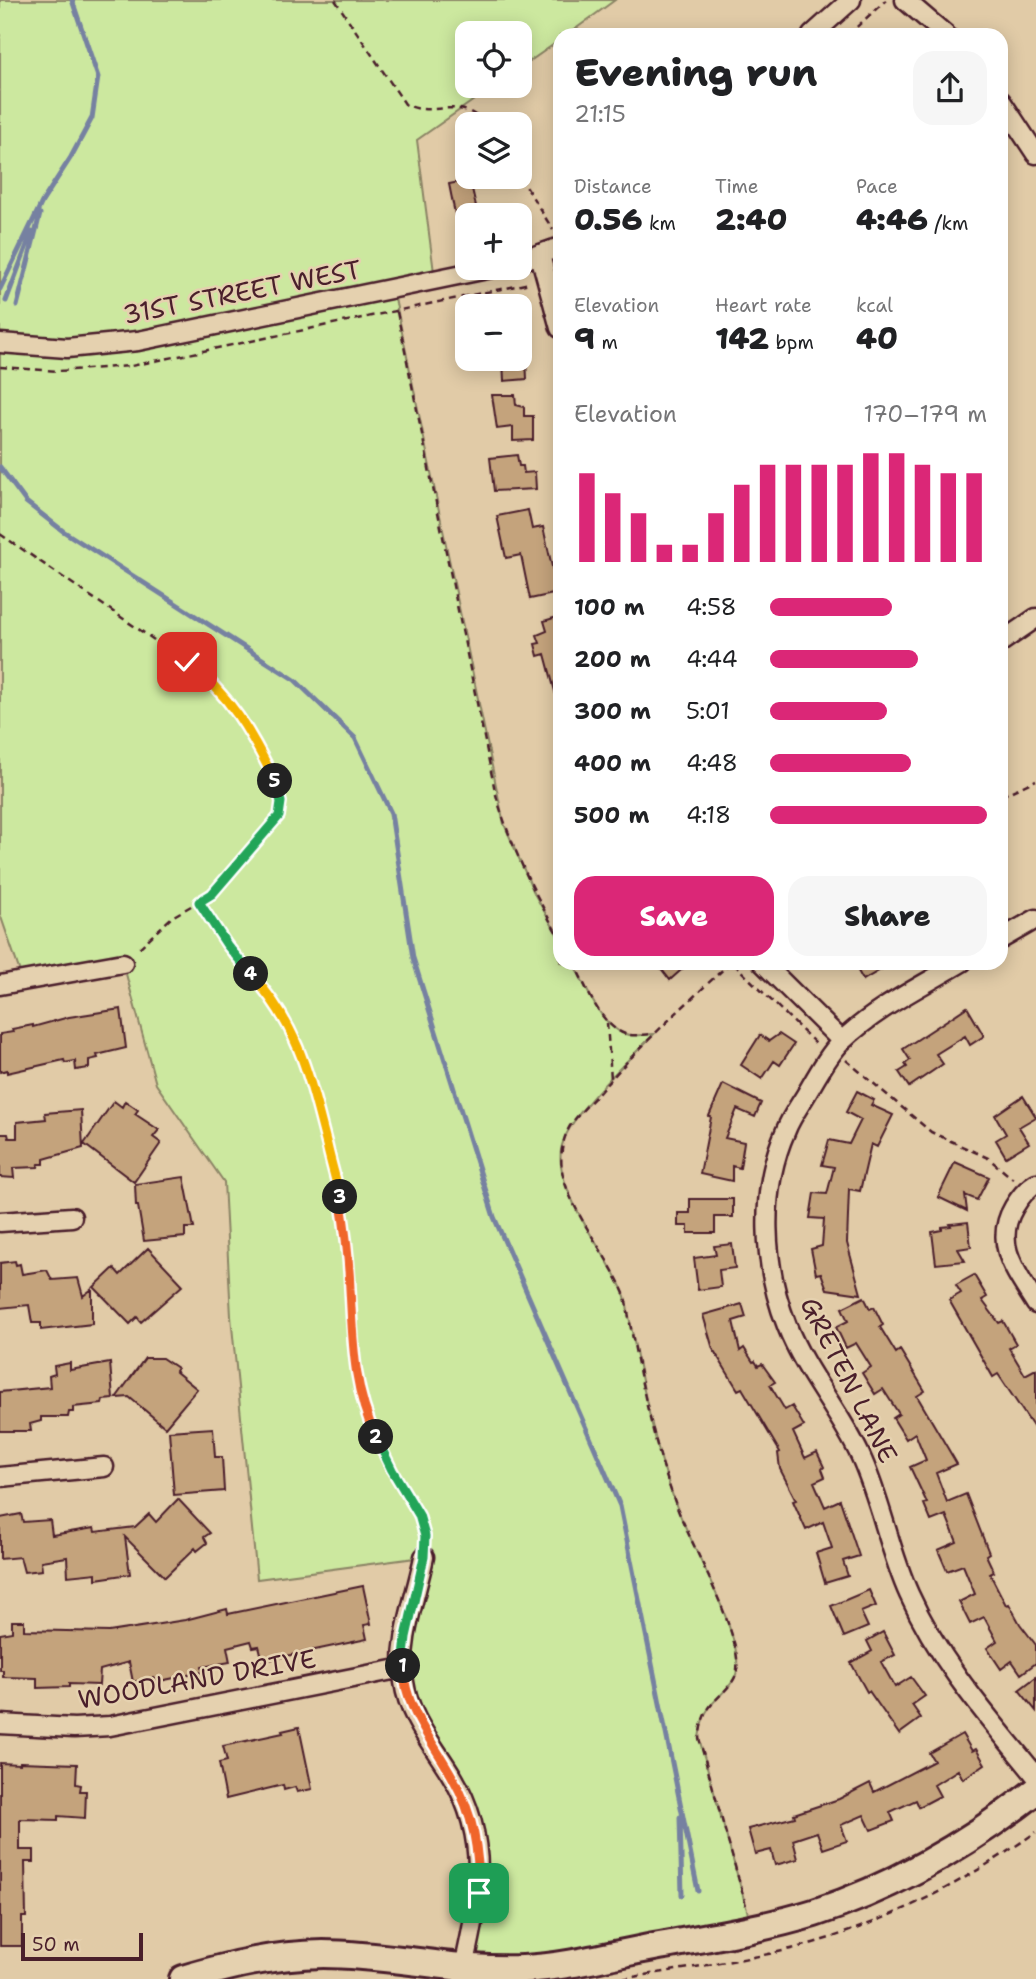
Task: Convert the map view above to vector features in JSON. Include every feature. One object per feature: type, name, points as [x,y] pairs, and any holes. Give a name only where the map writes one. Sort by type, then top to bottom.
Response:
[{"type":"street","points":[[820,28],[851,0]]},
{"type":"street","points":[[905,0],[938,28]]},
{"type":"street","points":[[1008,112],[1036,154]]},
{"type":"street","points":[[532,257],[540,255],[553,243]]},
{"type":"street","points":[[540,255],[553,300]]},
{"type":"street","name":"31ST STREET WEST","points":[[0,343],[66,348],[138,341],[455,276]]},
{"type":"street","points":[[1008,637],[1036,618]]},
{"type":"street","points":[[1008,935],[1036,919]]},
{"type":"street","points":[[0,985],[124,963]]},
{"type":"street","points":[[769,970],[838,1047]]},
{"type":"street","name":"GRETEN LANE","points":[[948,970],[894,1002],[838,1047],[785,1130],[773,1171],[768,1206],[769,1250],[775,1290],[788,1328],[860,1454],[882,1507],[909,1594],[953,1673],[1036,1776]]},
{"type":"street","points":[[1030,1187],[1009,1215],[1004,1243],[1008,1259],[1036,1304]]},
{"type":"street","points":[[0,1223],[72,1217]]},
{"type":"street","points":[[0,1477],[104,1467]]},
{"type":"street","points":[[424,1557],[406,1637],[404,1685],[414,1714],[453,1778],[472,1819],[479,1855],[479,1893],[463,1973]]},
{"type":"street","name":"WOODLAND DRIVE","points":[[0,1724],[74,1728],[110,1726],[403,1668]]},
{"type":"street","points":[[183,1979],[249,1960],[324,1954],[463,1973],[523,1969],[561,1965],[752,1928],[814,1913],[883,1887],[949,1852],[1036,1791]]},
{"type":"path","points":[[335,0],[405,104],[414,108],[461,107],[471,112]]},
{"type":"path","points":[[856,28],[886,0]]},
{"type":"path","points":[[527,189],[553,232]]},
{"type":"path","points":[[0,367],[58,371],[131,366],[528,284],[547,276]]},
{"type":"path","points":[[397,312],[495,791],[504,824],[553,926]]},
{"type":"path","points":[[0,534],[211,679],[227,696],[279,788],[279,816],[212,894],[172,917],[124,963]]},
{"type":"path","points":[[1008,793],[1036,780]]},
{"type":"path","points":[[199,902],[227,945],[265,990],[286,1021],[305,1061],[318,1103],[340,1202],[359,1394],[392,1470],[419,1515],[425,1536],[424,1557]]},
{"type":"path","points":[[578,970],[607,1022],[624,1034],[653,1034]]},
{"type":"path","points":[[723,970],[653,1034],[611,1079],[569,1127],[561,1151],[564,1181],[578,1212],[618,1279],[625,1296],[649,1419],[676,1505],[728,1623],[737,1661],[737,1673],[709,1707],[702,1720],[699,1738],[752,1928]]},
{"type":"path","points":[[740,970],[818,1045],[838,1047],[931,1132],[1001,1166],[1030,1187]]},
{"type":"path","points":[[607,1022],[611,1079]]},
{"type":"green space","points":[[0,0],[615,0],[577,28],[553,28],[553,45],[532,60],[532,21],[455,21],[455,98],[477,98],[417,140],[435,280],[393,289],[504,824],[535,895],[553,927],[553,970],[576,970],[601,1013],[616,1029],[628,1035],[654,1034],[586,1105],[565,1136],[560,1158],[565,1182],[575,1205],[625,1296],[659,1454],[676,1505],[732,1634],[736,1675],[707,1711],[699,1738],[752,1928],[464,1967],[479,1855],[404,1685],[423,1557],[257,1579],[231,1316],[224,1182],[156,1084],[123,963],[23,981],[0,914]]},
{"type":"building","points":[[455,183],[455,189],[472,189],[475,203],[455,203],[455,214],[449,184]]},
{"type":"building","points":[[504,371],[527,371],[527,379],[504,381]]},
{"type":"building","points":[[492,395],[515,395],[516,405],[524,407],[524,416],[533,416],[533,440],[513,441],[513,427],[497,429]]},
{"type":"building","points":[[517,455],[519,466],[523,466],[524,473],[535,472],[536,489],[494,491],[490,458]]},
{"type":"building","points":[[528,510],[532,529],[543,527],[553,571],[553,594],[530,599],[521,555],[506,558],[497,516]]},
{"type":"building","points":[[553,618],[553,684],[545,654],[538,656],[535,644],[540,643],[537,635],[547,631],[544,621]]},
{"type":"building","points":[[662,970],[681,970],[670,980]]},
{"type":"building","points":[[857,970],[880,970],[863,980]]},
{"type":"building","points":[[967,1007],[984,1036],[970,1045],[965,1036],[936,1054],[943,1064],[909,1087],[899,1072],[907,1067],[905,1064],[910,1060],[903,1049]]},
{"type":"building","points":[[121,1009],[126,1048],[97,1055],[98,1058],[89,1060],[89,1068],[76,1070],[75,1061],[65,1063],[64,1060],[7,1073],[7,1070],[0,1072],[0,1034],[69,1017]]},
{"type":"building","points":[[779,1034],[794,1044],[780,1065],[774,1061],[762,1079],[741,1065],[760,1035],[769,1041]]},
{"type":"building","points":[[723,1084],[761,1103],[755,1117],[737,1109],[725,1138],[744,1142],[740,1168],[732,1166],[732,1181],[700,1174],[711,1117],[709,1116]]},
{"type":"building","points":[[857,1091],[874,1100],[871,1105],[893,1115],[877,1147],[871,1144],[860,1191],[849,1189],[847,1243],[861,1294],[827,1289],[821,1273],[816,1274],[811,1249],[822,1246],[824,1219],[810,1218],[814,1193],[827,1194],[834,1167],[822,1165],[829,1140],[849,1144],[861,1120],[846,1112]]},
{"type":"building","points":[[1023,1096],[1036,1117],[1019,1127],[1029,1143],[1006,1157],[996,1140],[1006,1134],[995,1115]]},
{"type":"building","points":[[114,1101],[122,1107],[125,1101],[138,1110],[135,1114],[159,1130],[153,1137],[161,1143],[134,1182],[84,1144]]},
{"type":"building","points":[[81,1110],[83,1148],[44,1159],[44,1164],[39,1164],[38,1167],[13,1168],[14,1178],[0,1177],[0,1134],[17,1138],[17,1122],[46,1119],[45,1113]]},
{"type":"building","points":[[955,1162],[989,1177],[977,1200],[965,1195],[967,1211],[938,1197]]},
{"type":"building","points":[[184,1177],[194,1228],[185,1228],[185,1237],[144,1241],[136,1206],[135,1184]]},
{"type":"building","points":[[690,1199],[733,1199],[733,1217],[715,1217],[715,1233],[688,1233],[688,1226],[678,1226],[678,1213],[690,1213]]},
{"type":"building","points":[[968,1222],[971,1247],[958,1249],[965,1261],[936,1264],[932,1232],[951,1226],[950,1224]]},
{"type":"building","points":[[732,1244],[735,1268],[719,1270],[721,1287],[698,1290],[694,1258],[716,1255],[714,1246]]},
{"type":"building","points":[[148,1248],[183,1285],[141,1322],[137,1317],[130,1324],[94,1287],[114,1268],[120,1275]]},
{"type":"building","points":[[15,1261],[16,1265],[20,1264],[22,1274],[47,1270],[52,1280],[78,1278],[83,1296],[92,1289],[92,1324],[41,1330],[41,1323],[32,1323],[29,1305],[0,1308],[0,1263]]},
{"type":"building","points":[[974,1275],[987,1297],[982,1300],[999,1323],[1003,1321],[1016,1344],[1009,1348],[1025,1375],[1036,1369],[1036,1431],[998,1374],[993,1377],[949,1300],[961,1293],[956,1285]]},
{"type":"building","points":[[864,1297],[870,1309],[874,1307],[883,1325],[880,1327],[896,1353],[900,1350],[925,1391],[917,1396],[957,1464],[936,1473],[947,1502],[966,1494],[989,1553],[986,1555],[994,1572],[990,1574],[1006,1605],[1009,1604],[1036,1645],[1036,1663],[1021,1674],[1012,1661],[1001,1669],[987,1648],[997,1641],[984,1617],[970,1624],[959,1602],[975,1594],[963,1565],[947,1571],[938,1550],[957,1542],[946,1515],[931,1521],[924,1504],[927,1503],[910,1467],[926,1460],[915,1433],[906,1439],[893,1418],[899,1414],[883,1389],[875,1394],[862,1373],[871,1367],[856,1343],[846,1348],[836,1327],[848,1321],[842,1308]]},
{"type":"building","points":[[742,1304],[746,1317],[733,1321],[740,1351],[744,1348],[753,1362],[758,1366],[762,1364],[775,1382],[770,1385],[785,1410],[792,1406],[804,1426],[793,1432],[805,1458],[817,1452],[824,1467],[822,1469],[825,1477],[814,1482],[825,1507],[840,1500],[859,1556],[843,1561],[848,1576],[825,1583],[816,1553],[832,1548],[823,1522],[806,1530],[793,1501],[796,1500],[780,1469],[780,1452],[742,1388],[738,1390],[713,1349],[703,1315]]},
{"type":"building","points":[[145,1358],[162,1358],[177,1368],[175,1371],[197,1389],[165,1427],[129,1397],[116,1398]]},
{"type":"building","points":[[70,1363],[70,1370],[110,1363],[113,1399],[103,1400],[102,1404],[73,1407],[73,1412],[69,1412],[68,1417],[41,1417],[41,1421],[30,1424],[31,1431],[0,1431],[0,1392],[50,1387],[49,1376],[55,1374],[54,1366]]},
{"type":"building","points":[[213,1428],[215,1457],[222,1457],[224,1491],[174,1495],[169,1431]]},
{"type":"building","points":[[178,1499],[210,1533],[204,1537],[207,1543],[197,1551],[195,1548],[165,1577],[125,1537],[130,1574],[96,1579],[96,1573],[68,1576],[67,1557],[41,1561],[42,1570],[24,1572],[20,1557],[0,1559],[0,1518],[21,1514],[23,1522],[50,1520],[52,1535],[94,1528],[95,1532],[135,1527],[149,1514],[156,1522]]},
{"type":"building","points":[[363,1586],[371,1624],[364,1625],[367,1639],[263,1661],[259,1646],[253,1647],[251,1641],[227,1647],[230,1662],[202,1667],[203,1672],[155,1682],[154,1678],[133,1682],[129,1662],[100,1670],[99,1685],[69,1684],[69,1687],[37,1688],[37,1678],[3,1677],[3,1670],[0,1670],[0,1634],[12,1632],[12,1621],[24,1621],[24,1630],[109,1632],[185,1620],[227,1609],[228,1614]]},
{"type":"building","points":[[869,1590],[876,1606],[861,1612],[868,1627],[844,1637],[831,1606]]},
{"type":"building","points":[[883,1632],[895,1655],[881,1662],[895,1687],[911,1677],[925,1696],[912,1705],[921,1718],[899,1734],[869,1691],[867,1692],[851,1663],[872,1651],[867,1641]]},
{"type":"building","points":[[1036,1677],[1036,1711],[1019,1690]]},
{"type":"building","points":[[299,1727],[312,1789],[297,1792],[295,1787],[284,1790],[283,1785],[226,1799],[219,1763],[227,1761],[223,1746]]},
{"type":"building","points":[[962,1734],[972,1751],[976,1749],[985,1764],[963,1779],[958,1770],[934,1785],[940,1796],[919,1807],[916,1800],[890,1812],[894,1821],[871,1830],[864,1815],[841,1825],[847,1841],[823,1849],[817,1832],[793,1840],[798,1859],[775,1865],[771,1850],[755,1854],[748,1829],[795,1817],[794,1814],[839,1799],[870,1783],[874,1792],[934,1761],[929,1753]]},
{"type":"building","points":[[0,1763],[77,1764],[76,1784],[81,1785],[80,1791],[86,1791],[85,1818],[58,1816],[58,1820],[20,1819],[20,1850],[34,1850],[34,1862],[25,1862],[26,1917],[22,1917],[22,1946],[0,1946]]},
{"type":"waterway","points":[[0,289],[42,202],[92,118],[98,77],[72,0]]},
{"type":"waterway","points":[[17,306],[40,214]]},
{"type":"waterway","points":[[6,301],[32,232]]},
{"type":"waterway","points":[[0,467],[26,502],[63,531],[295,680],[355,738],[391,813],[413,958],[494,1217],[620,1506],[698,1891]]},
{"type":"waterway","points":[[680,1817],[682,1895]]},
{"type":"route","points":[[187,662],[211,679],[227,696],[279,788],[279,816],[212,894],[199,902],[227,945],[265,990],[286,1021],[305,1061],[318,1103],[340,1202],[359,1394],[392,1470],[419,1515],[425,1536],[424,1557],[406,1637],[404,1685],[414,1714],[453,1778],[472,1819],[479,1855],[479,1893]]}]
